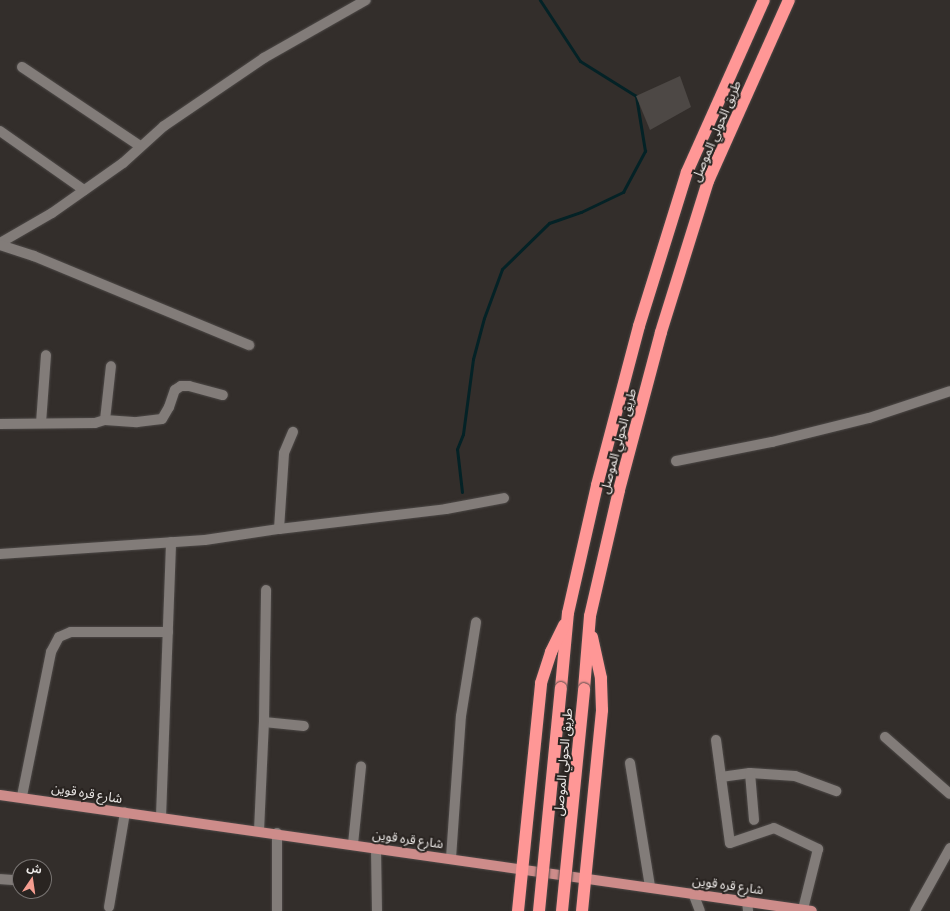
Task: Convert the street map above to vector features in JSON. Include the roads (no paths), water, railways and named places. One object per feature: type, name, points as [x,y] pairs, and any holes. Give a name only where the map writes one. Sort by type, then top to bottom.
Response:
[{"type":"highway","name":"طريق الحولي الموصل","points":[[540,911],[568,613],[597,485],[637,334],[687,172],[764,0]]},
{"type":"highway","name":"طريق الحولي الموصل","points":[[562,911],[590,616],[619,490],[661,332],[708,181],[789,0]]},
{"type":"highway","points":[[518,911],[541,683],[551,652],[568,613]]},
{"type":"highway","points":[[582,911],[602,710],[601,678],[591,632],[590,616]]},
{"type":"main road","name":"شارع قره قوين","points":[[0,794],[692,893],[747,906],[807,910]]},
{"type":"street","points":[[0,244],[52,213],[123,163],[140,146],[164,126],[264,58],[366,0]]},
{"type":"street","points":[[22,67],[140,146]]},
{"type":"street","points":[[0,131],[84,190]]},
{"type":"street","points":[[0,244],[34,256],[250,345]]},
{"type":"street","points":[[41,423],[46,356]]},
{"type":"street","points":[[105,420],[111,366]]},
{"type":"street","points":[[0,424],[95,423],[105,420],[137,422],[162,419],[169,407],[175,390],[181,386],[189,386],[223,396]]},
{"type":"street","points":[[676,461],[772,442],[869,418],[950,391]]},
{"type":"street","points":[[278,528],[284,453],[293,432]]},
{"type":"street","points":[[0,554],[205,540],[278,528],[446,509],[504,498]]},
{"type":"street","points":[[161,817],[171,542]]},
{"type":"street","points":[[259,831],[264,722],[266,590]]},
{"type":"street","points":[[451,858],[461,716],[476,622]]},
{"type":"street","points":[[22,796],[51,652],[59,637],[71,632],[168,632]]},
{"type":"street","points":[[264,722],[304,726]]},
{"type":"street","points":[[885,737],[950,794]]},
{"type":"street","points":[[716,740],[730,843],[774,828],[818,848],[807,910]]},
{"type":"street","points":[[630,764],[650,887]]},
{"type":"street","points":[[353,844],[361,766]]},
{"type":"street","points":[[721,776],[750,773],[795,776],[836,791]]},
{"type":"street","points":[[750,773],[754,820]]},
{"type":"street","points":[[109,907],[125,812]]},
{"type":"street","points":[[277,834],[277,911]]},
{"type":"street","points":[[376,848],[377,911]]},
{"type":"street","points":[[915,911],[950,848]]},
{"type":"street","points":[[0,879],[12,880]]},
{"type":"street","points":[[692,893],[700,911]]},
{"type":"waterway","points":[[462,492],[457,449],[463,434],[473,359],[484,318],[502,269],[549,223],[581,212],[623,192],[645,151],[636,96],[580,61],[540,0]]}]
